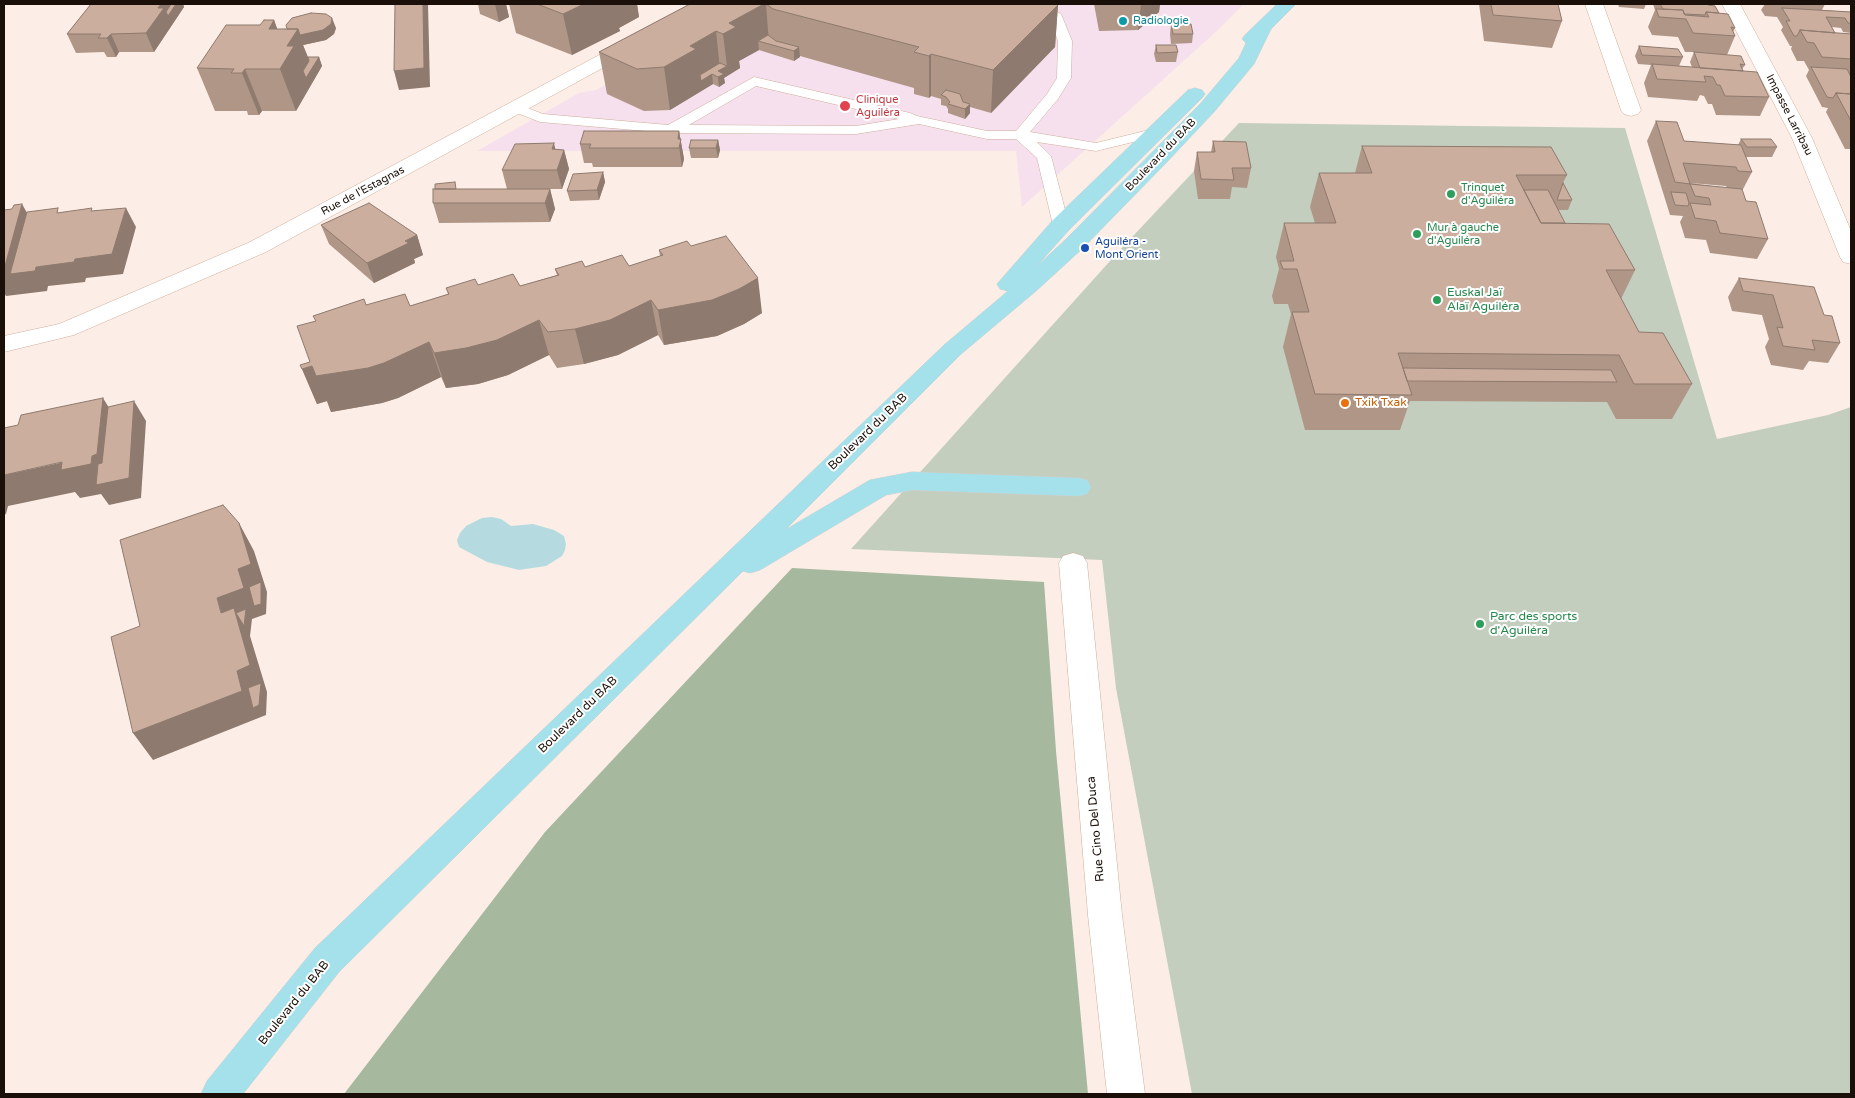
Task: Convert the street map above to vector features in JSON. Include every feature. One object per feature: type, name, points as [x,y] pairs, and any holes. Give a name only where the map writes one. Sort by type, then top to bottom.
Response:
[{"type":"main road","name":"Boulevard du BAB","points":[[952,350],[1061,225],[1287,4]]},
{"type":"main road","name":"Boulevard du BAB","points":[[220,1094],[327,960],[952,350],[1028,286],[1074,244],[1158,159],[1207,108],[1246,60],[1264,26]]},
{"type":"main road","points":[[677,619],[752,562],[879,487],[912,481],[1078,487]]},
{"type":"street","points":[[1594,4],[1630,110]]},
{"type":"street","name":"Impasse Larribau","points":[[1731,4],[1802,138],[1851,257]]},
{"type":"street","name":"Rue de l'Estagnas","points":[[4,344],[66,330],[258,247],[654,33]]},
{"type":"street","name":"Rue Cino Del Duca","points":[[1073,563],[1104,906],[1126,1094]]},
{"type":"lane","points":[[1019,4],[1043,10],[1058,10],[1065,42],[1064,78],[1053,96],[1020,135]]},
{"type":"lane","points":[[670,129],[754,81],[987,135],[1020,135],[1096,147],[1157,132]]},
{"type":"lane","points":[[517,108],[540,118],[670,129],[856,130],[919,120]]},
{"type":"lane","points":[[1020,135],[1044,156],[1061,225]]},
{"type":"shaded area","name":"Clinique Aguiléra","points":[[739,4],[1244,4],[1218,30],[1022,207],[1016,151],[477,151],[579,93],[596,90],[735,12]]},
{"type":"green space","name":"Parc des sports d'Aguiléra","points":[[1239,123],[1625,128],[1717,439],[1828,415],[1851,407],[1851,1094],[1192,1094],[1116,688],[1102,560],[851,549],[1119,251]]},
{"type":"green space","points":[[792,568],[1044,582],[1056,751],[1088,1094],[344,1094],[545,832]]},
{"type":"water","points":[[492,517],[501,519],[511,526],[533,524],[554,530],[564,536],[566,544],[562,556],[546,566],[519,570],[487,562],[459,547],[457,540],[466,526],[482,518]]},
{"type":"building","points":[[91,4],[161,4],[158,8],[164,8],[146,33],[111,34],[107,38],[98,38],[101,34],[67,34]]},
{"type":"building","points":[[171,4],[176,4],[168,16],[166,12]]},
{"type":"building","points":[[395,4],[423,4],[424,68],[394,71]]},
{"type":"building","points":[[537,4],[584,4],[563,14]]},
{"type":"building","points":[[690,4],[764,4],[729,23],[736,27],[723,34],[716,31],[690,46],[696,49],[664,67],[637,69],[599,52]]},
{"type":"building","points":[[766,4],[1058,5],[993,70],[931,54],[929,56],[914,52],[919,47],[773,9]]},
{"type":"building","points":[[1491,4],[1558,4],[1562,21],[1493,15]]},
{"type":"building","points":[[1660,4],[1707,4],[1715,6],[1719,13],[1706,12],[1705,15],[1684,14],[1683,10],[1663,9]]},
{"type":"building","points":[[1782,8],[1851,12],[1851,23],[1848,23],[1845,18],[1826,17],[1835,33],[1800,30],[1797,36],[1794,36],[1786,21],[1790,21]]},
{"type":"building","points":[[1656,9],[1683,10],[1685,15],[1709,17],[1706,12],[1728,14],[1735,28],[1731,27],[1735,36],[1693,33],[1686,19],[1659,17]]},
{"type":"building","points":[[311,13],[326,14],[332,18],[331,24],[323,30],[300,35],[298,29],[287,29],[286,25],[292,18]]},
{"type":"building","points":[[264,20],[274,20],[269,29],[298,29],[287,46],[294,46],[280,69],[245,69],[242,73],[231,73],[234,69],[197,68],[226,25],[260,25]]},
{"type":"building","points":[[1171,24],[1191,24],[1193,34],[1173,34]]},
{"type":"building","points":[[1800,30],[1851,34],[1851,59],[1822,57],[1814,43],[1807,42]]},
{"type":"building","points":[[768,35],[776,41],[799,47],[794,51],[758,41]]},
{"type":"building","points":[[1156,45],[1176,45],[1178,52],[1157,53]]},
{"type":"building","points":[[1639,46],[1678,49],[1683,57],[1642,55]]},
{"type":"building","points":[[1694,52],[1741,56],[1745,65],[1740,64],[1743,71],[1700,68]]},
{"type":"building","points":[[308,57],[319,57],[306,78],[303,71],[309,61]]},
{"type":"building","points":[[720,63],[727,66],[718,71],[724,74],[718,77],[712,74],[701,81],[700,75]]},
{"type":"building","points":[[1652,64],[1757,72],[1769,97],[1725,96],[1720,85],[1717,85],[1713,77],[1704,76],[1706,82],[1657,79]]},
{"type":"building","points":[[1811,67],[1847,69],[1851,77],[1851,94],[1836,93],[1833,98],[1827,97]]},
{"type":"building","points":[[946,90],[960,94],[963,102],[970,104],[965,109],[948,104],[950,102],[941,95]]},
{"type":"building","points":[[1836,93],[1851,94],[1851,121]]},
{"type":"building","points":[[1656,121],[1677,122],[1684,141],[1741,145],[1752,172],[1738,171],[1736,167],[1683,163],[1690,184],[1675,182]]},
{"type":"building","points":[[584,131],[679,131],[678,139],[681,139],[679,148],[589,148],[591,144],[580,144]]},
{"type":"building","points":[[1741,139],[1771,139],[1777,147],[1747,147]]},
{"type":"building","points":[[691,140],[718,140],[716,148],[689,148]]},
{"type":"building","points":[[1213,141],[1246,142],[1251,168],[1232,168],[1234,180],[1201,179],[1197,152],[1215,152]]},
{"type":"building","points":[[554,143],[552,149],[564,150],[557,170],[502,170],[515,144]]},
{"type":"building","points":[[1362,146],[1551,147],[1567,175],[1516,175],[1541,223],[1609,224],[1635,270],[1606,270],[1639,332],[1663,333],[1692,384],[1634,384],[1619,355],[1398,353],[1412,395],[1315,394],[1292,312],[1309,312],[1297,269],[1283,269],[1280,261],[1294,261],[1284,223],[1336,223],[1319,173],[1372,173]]},
{"type":"building","points":[[603,172],[597,190],[567,191],[573,174]]},
{"type":"building","points":[[455,182],[456,189],[435,189],[435,184]]},
{"type":"building","points":[[1563,183],[1572,200],[1557,200]]},
{"type":"building","points":[[1690,184],[1742,189],[1746,201],[1756,202],[1768,239],[1720,233],[1716,221],[1695,218],[1690,203],[1711,205],[1709,198],[1695,196]]},
{"type":"building","points":[[433,189],[550,189],[545,203],[433,203]]},
{"type":"building","points":[[1524,190],[1548,190],[1565,223],[1541,223]]},
{"type":"building","points":[[1671,192],[1686,193],[1688,206],[1675,205]]},
{"type":"building","points":[[369,203],[417,235],[405,241],[409,243],[367,263],[321,225]]},
{"type":"building","points":[[22,204],[4,266],[4,210],[12,209],[14,205]]},
{"type":"building","points":[[58,208],[57,213],[92,208],[91,211],[126,208],[112,254],[75,259],[74,262],[36,267],[35,271],[10,274],[27,212]]},
{"type":"building","points":[[726,236],[758,278],[739,289],[712,300],[658,310],[651,300],[610,320],[575,329],[548,332],[539,320],[497,340],[466,348],[434,353],[429,342],[384,363],[368,368],[316,376],[312,366],[302,369],[300,365],[310,362],[297,326],[316,321],[313,316],[364,299],[366,305],[405,294],[410,306],[449,294],[446,288],[475,279],[478,285],[513,274],[520,286],[559,275],[555,269],[582,261],[585,267],[622,255],[629,266],[663,255],[659,250],[687,241],[691,246]]},
{"type":"building","points":[[1739,278],[1814,287],[1824,315],[1832,316],[1840,343],[1812,340],[1815,350],[1783,346],[1777,327],[1783,328],[1773,295],[1743,291]]},
{"type":"building","points":[[1403,368],[1611,370],[1617,382],[1407,381]]},
{"type":"building","points":[[103,398],[97,454],[92,456],[91,464],[61,470],[62,462],[4,475],[4,428],[18,425],[21,415]]},
{"type":"building","points":[[134,401],[129,478],[96,485],[98,464],[102,463],[108,407]]},
{"type":"building","points":[[223,505],[239,523],[251,564],[238,569],[244,588],[217,598],[221,613],[234,608],[250,665],[237,671],[242,691],[133,733],[111,637],[140,626],[120,540]]},
{"type":"building","points":[[261,582],[261,604],[254,606],[249,587]]},
{"type":"building","points":[[246,609],[244,626],[236,613]]},
{"type":"building","points":[[261,683],[259,705],[253,708],[248,688]]},
{"type":"place","name":"Radiologie","points":[[1123,21]]},
{"type":"place","name":"Clinique Aguiléra","points":[[845,106]]},
{"type":"place","name":"Trinquet d'Aguiléra","points":[[1451,194]]},
{"type":"place","name":"Mur à gauche d'Aguiléra","points":[[1417,234]]},
{"type":"place","name":"Aguiléra - Mont Orient","points":[[1085,248]]},
{"type":"place","name":"Euskal Jaï Alaï Aguiléra","points":[[1437,300]]},
{"type":"place","name":"Txik Txak","points":[[1345,403]]},
{"type":"place","name":"Parc des sports d'Aguiléra","points":[[1480,624]]}]
